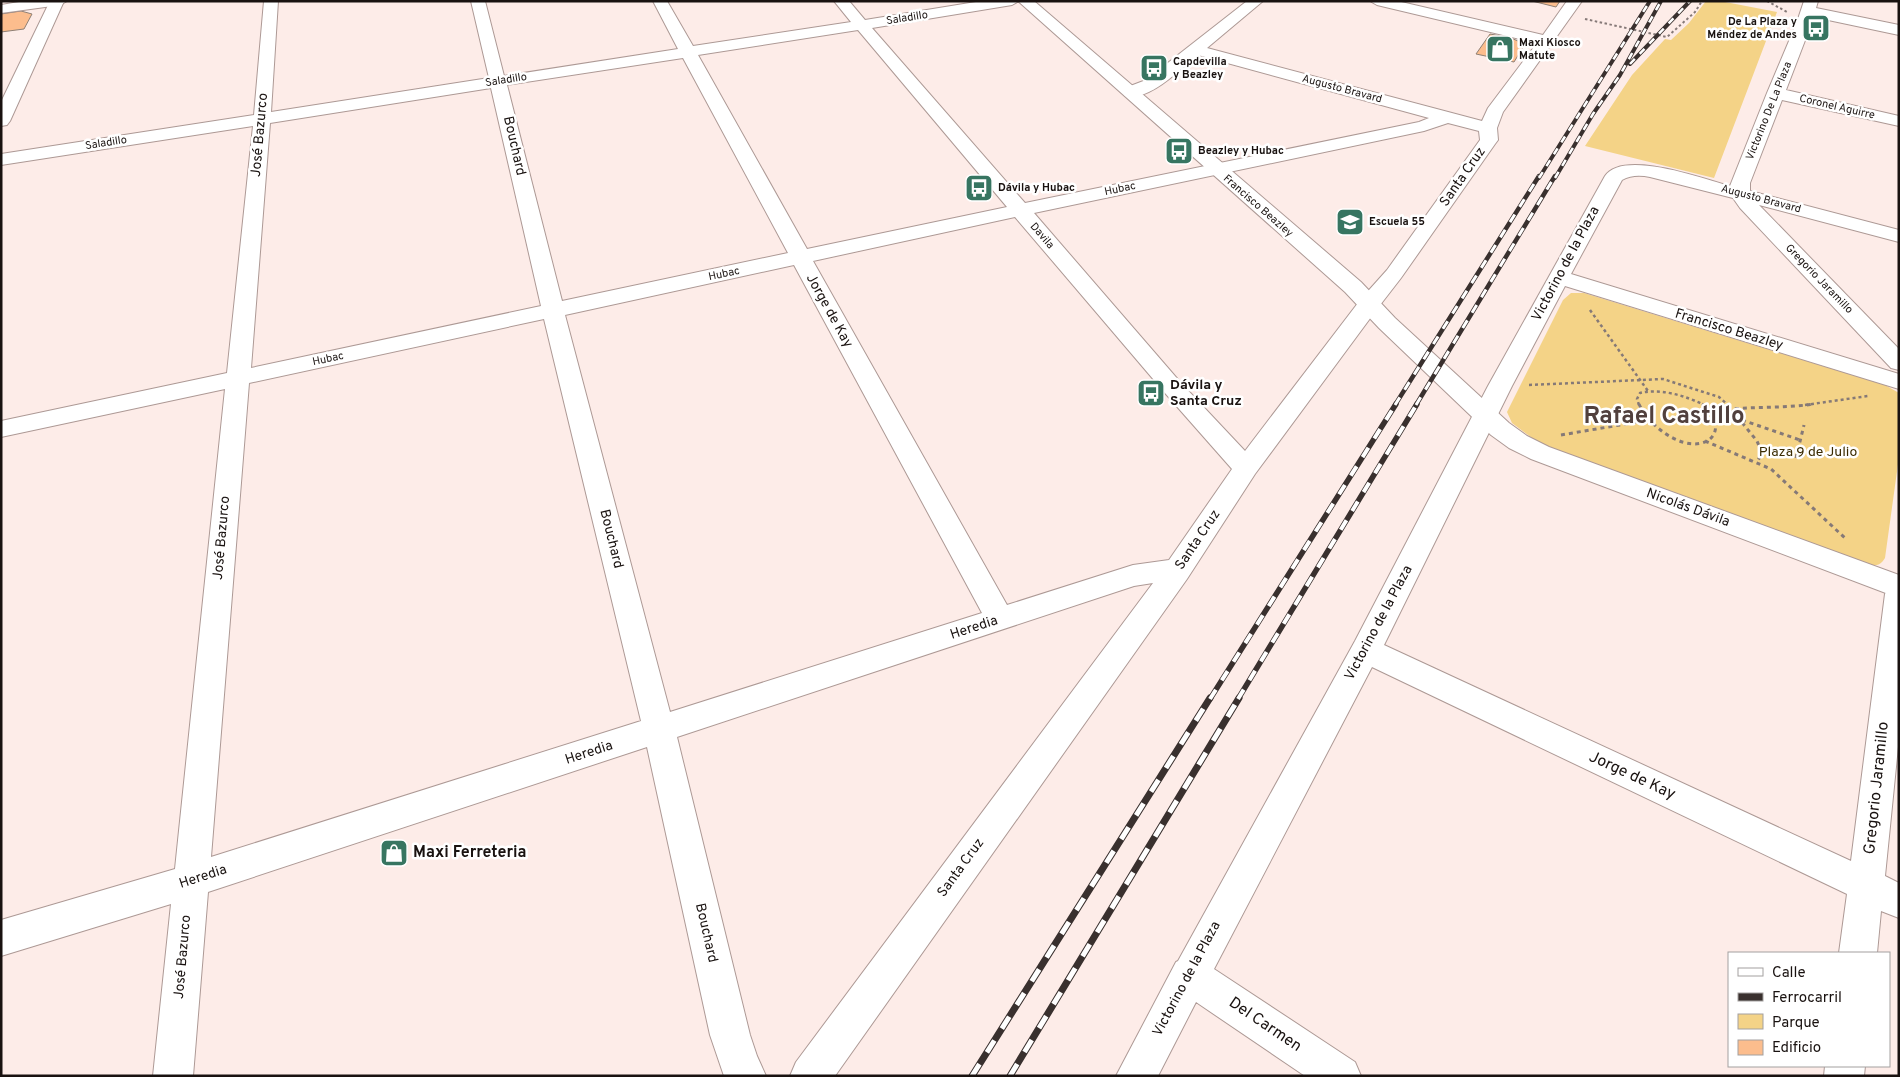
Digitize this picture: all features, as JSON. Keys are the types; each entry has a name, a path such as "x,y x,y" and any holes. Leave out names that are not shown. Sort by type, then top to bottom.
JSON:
{"street":[{"path":"1,2 9,1"},
{"path":"1,9 58,1"},
{"path":"1,121 58,1"},
{"name":"José Bazurco","path":"173,1076 262,119 271,1"},
{"name":"Bouchard","path":"478,1 499,81 553,310 659,730 730,1035 740,1067 746,1076"},
{"name":"Jorge de Kay","path":"660,1 1000,620"},
{"name":"Davila","path":"841,1 1173,388 1246,468"},
{"name":"Saladillo","path":"1,160 1012,1"},
{"name":"Francisco Beazley","path":"1025,1 1353,288 1486,415"},
{"path":"1131,92 1152,84 1256,1"},
{"path":"1377,1 1546,40"},
{"name":"Santa Cruz","path":"810,1076 1177,571 1246,468 1369,304 1394,274 1489,140 1488,128 1494,112 1575,1"},
{"path":"1809,6 1899,30"},
{"name":"Victorino De La Plaza","path":"1740,194 1740,183 1809,6"},
{"name":"Augusto Bravard","path":"1196,50 1488,128"},
{"name":"Coronel Aguirre","path":"1775,93 1899,121"},
{"name":"Hubac","path":"1,429 1019,210 1424,126 1446,117"},
{"name":"Augusto Bravard","path":"1622,171 1639,169 1651,171 1899,236"},
{"name":"Victorino de la Plaza","path":"1136,1076 1366,650 1500,386 1564,279 1614,176 1622,171"},
{"name":"Gregorio Jaramillo","path":"1740,194 1747,204 1899,363"},
{"name":"Francisco Beazley","path":"1564,279 1899,382"},
{"name":"Nicolás Dávila","path":"1486,415 1518,442 1540,453 1899,587"},
{"name":"Heredia","path":"1,938 190,881 1133,576 1158,571 1177,571"},
{"name":"Gregorio Jaramillo","path":"1858,952 1899,594"},
{"name":"Jorge de Kay","path":"1366,650 1899,901"},
{"name":"Del Carmen","path":"1189,975 1341,1076"}],"path":[{"path":"1565,15 1667,37 1695,12 1702,1"},
{"path":"1564,279 1648,391"},
{"path":"1500,386 1664,379 1719,397 1731,408 1758,441 1762,453 1757,462"},
{"path":"1705,442 1711,438 1716,430 1716,418 1711,411 1691,399 1676,394 1648,391 1640,393 1637,399 1638,406 1650,420 1671,436 1683,441 1705,442 1757,462 1780,475 1850,544"},
{"path":"1711,411 1731,408 1795,407 1870,396"},
{"path":"1518,442 1650,420"},
{"path":"1740,420 1800,440"},
{"path":"1796,458 1804,425"}],"green space":[{"path":"1706,1 1720,1 1777,12 1714,178 1585,146 1632,75 1665,39 1671,40 1689,23"},
{"name":"Plaza 9 de Julio","path":"1571,293 1584,293 1885,385 1899,393 1899,457 1885,558 1883,561 1877,565 1866,565 1540,444 1512,423 1507,412 1563,300"}],"building":[{"path":"1532,1 1560,1 1556,7"},
{"path":"21,11 32,14 24,29 1,32 1,14"},
{"name":"Maxi Kiosco Matute","path":"1490,34 1511,38 1525,44 1514,62 1476,54"}],"railway":[{"path":"1539,178 1650,1"},
{"path":"1555,178 1593,114 1620,75 1661,1"},
{"path":"1630,64 1690,1"},
{"path":"1395,405 1539,176"},
{"path":"1416,405 1555,176"},
{"path":"1210,699 1396,404"},
{"path":"1238,699 1417,404"},
{"path":"972,1076 1210,698"},
{"path":"1010,1076 1239,698"}],"place":[{"name":"De La Plaza y Méndez de Andes","path":"1816,28"},
{"name":"Maxi Kiosco Matute","path":"1500,49"},
{"name":"Capdevilla y Beazley","path":"1154,68"},
{"name":"Beazley y Hubac","path":"1179,151"},
{"name":"Dávila y Hubac","path":"979,188"},
{"name":"Escuela 55","path":"1350,222"},
{"name":"Dávila y Santa Cruz","path":"1151,393"},
{"name":"Maxi Ferreteria","path":"394,853"}],"district":[{"name":"Rafael Castillo","path":"1664,417"}]}
